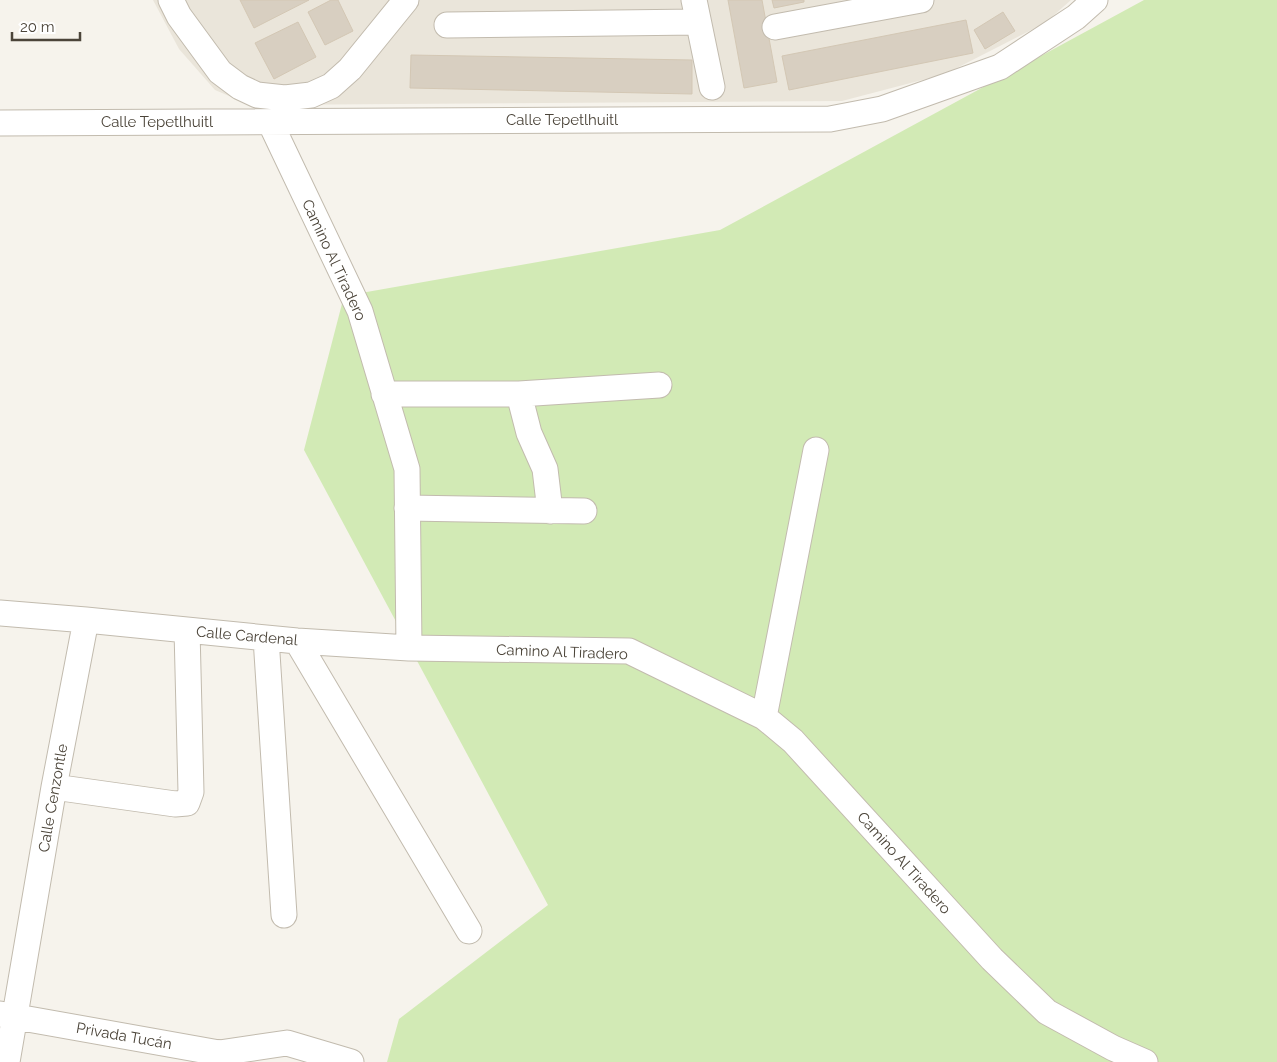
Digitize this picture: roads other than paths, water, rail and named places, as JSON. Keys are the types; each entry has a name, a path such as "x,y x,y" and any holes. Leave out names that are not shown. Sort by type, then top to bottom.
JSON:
{"street":[{"path":"172,0 179,16 220,72 240,87 257,95 285,98 311,95 331,86 350,69 406,0"},
{"path":"775,28 848,6 921,0"},
{"name":"Calle Tepetlhuitl","path":"0,123 830,119 882,109 1000,67 1076,17 1094,0"},
{"path":"448,25 696,11 712,88"},
{"name":"Camino Al Tiradero","path":"270,122 360,311 406,469 408,648 629,651 764,717 793,741 992,959 1047,1012 1113,1048 1145,1062"},
{"path":"384,394 519,394 659,385"},
{"path":"519,394 529,433 545,469 550,511"},
{"path":"764,717 816,450"},
{"path":"407,508 584,511"},
{"path":"0,613 86,620"},
{"name":"Calle Cardenal","path":"86,620 297,641 408,648"},
{"name":"Calle Cenzontle","path":"7,1062 7,1016 86,620"},
{"path":"54,787 175,804 187,803 191,792 187,630"},
{"path":"266,638 284,915"},
{"path":"297,641 469,931"},
{"name":"Privada Tucán","path":"7,1016 225,1057 287,1043 350,1062"}]}
